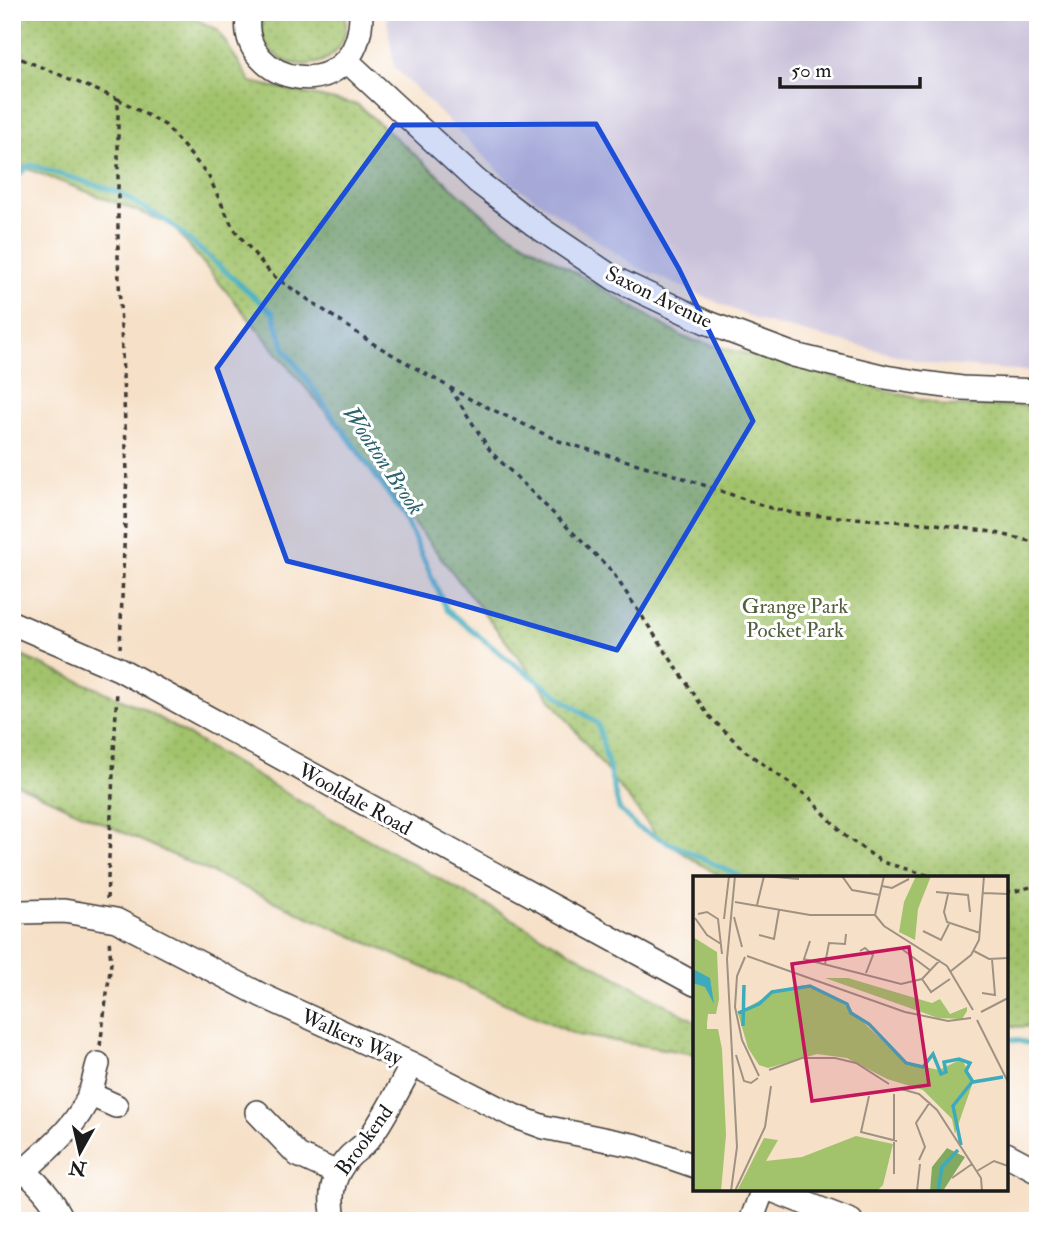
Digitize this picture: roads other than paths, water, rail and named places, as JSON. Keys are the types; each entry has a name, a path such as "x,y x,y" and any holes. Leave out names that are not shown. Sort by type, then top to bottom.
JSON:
{"street":[{"path":"249,12 250,38 259,56 282,74 301,79 324,76 347,61 361,32 361,12"},
{"name":"Saxon Avenue","path":"347,61 478,182 615,279 706,322 794,355 910,381 962,388 1038,391"},
{"name":"Wooldale Road","path":"12,623 119,669 693,983"},
{"name":"Walkers Way","path":"12,915 20,912 64,911 116,920 261,995 412,1064 514,1116 544,1128 637,1146 693,1165"},
{"path":"63,1221 57,1206 18,1167 64,1134 81,1112 98,1063"},
{"name":"Brookend","path":"335,1221 331,1194 337,1172 351,1155 369,1140 412,1064"},
{"path":"89,1094 116,1106"},
{"path":"257,1112 298,1154 337,1172"},
{"path":"1008,1155 1038,1171"},
{"path":"751,1221 762,1191"},
{"path":"774,1191 851,1221"}],"waterway":[{"name":"Wootton Brook","path":"12,181 30,165 118,192 171,224 273,313 285,349 404,516 447,610 506,658 598,724 619,809 638,828 740,876"},
{"name":"Wootton Brook","path":"1008,1038 1038,1043"},
{"path":"1032,1044 1038,1068"}],"park label":[{"name":"Grange Park Pocket Park","path":"795,618"}]}
